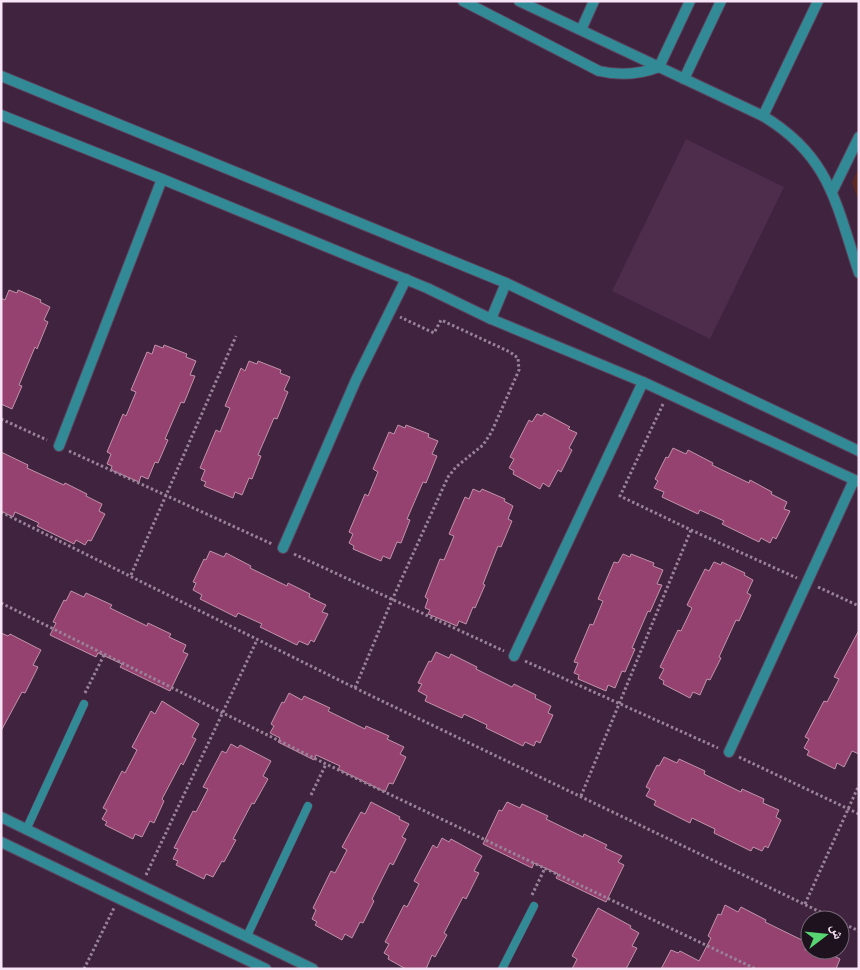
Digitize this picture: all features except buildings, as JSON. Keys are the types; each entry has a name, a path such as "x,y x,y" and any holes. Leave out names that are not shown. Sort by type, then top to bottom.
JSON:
{"street":[{"path":"463,1 599,71 611,74 648,72 659,67 690,1"},
{"path":"519,1 763,116 792,136 816,162 832,192 859,273"},
{"path":"581,30 594,1"},
{"path":"684,79 721,1"},
{"path":"763,116 818,1"},
{"path":"1,76 506,283 859,451"},
{"path":"1,116 162,179 406,279 491,319 668,393 856,481 729,752"},
{"path":"832,192 859,137"},
{"path":"59,446 162,179"},
{"path":"283,548 356,380 406,279"},
{"path":"491,319 506,283"},
{"path":"514,656 643,382"},
{"path":"1,818 313,969"},
{"path":"1,842 266,969"}],"lane":[{"path":"26,830 83,706"},
{"path":"247,936 308,808"},
{"path":"502,969 532,908"}],"path":[{"path":"355,688 392,600 448,477 456,467 483,445 520,370 518,358 510,352 441,320 434,333 390,312"},
{"path":"131,575 236,336"},
{"path":"668,393 620,496 859,606"},
{"path":"1,419 514,656 729,752 859,814"},
{"path":"1,512 355,688 817,910"},
{"path":"581,796 691,530"},
{"path":"1,603 326,764 756,969"},
{"path":"142,885 257,640"},
{"path":"83,706 81,701 105,653"},
{"path":"308,808 307,803 326,764"},
{"path":"805,904 859,785"},
{"path":"532,908 531,898 545,868"},
{"path":"84,969 119,898"}],"shaded area":[{"path":"686,139 784,187 710,339 612,291"},
{"path":"859,166 859,202 852,183"}]}
